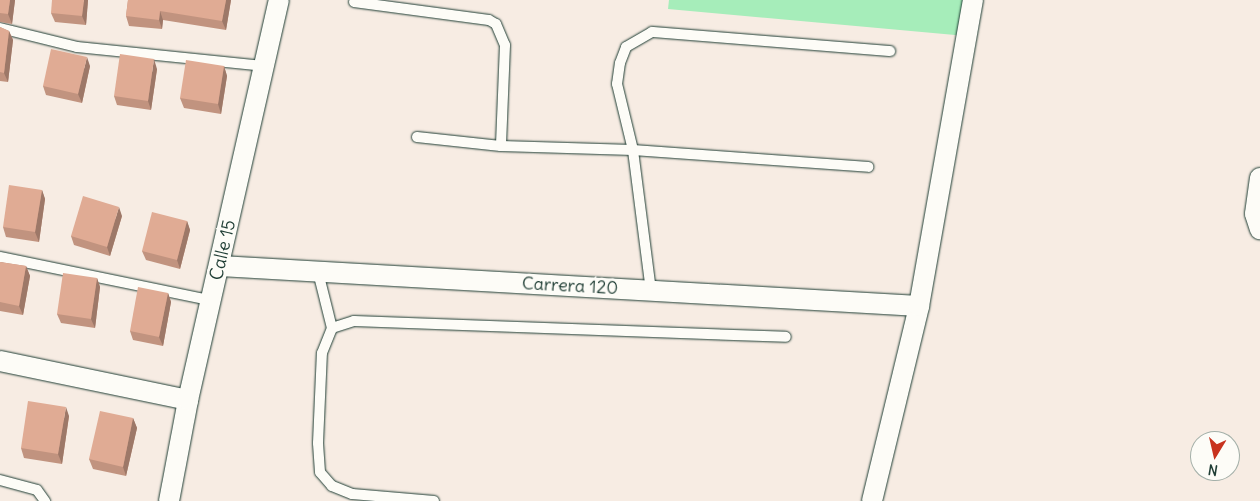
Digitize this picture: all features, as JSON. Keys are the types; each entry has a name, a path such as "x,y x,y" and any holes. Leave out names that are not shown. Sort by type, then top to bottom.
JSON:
{"street":[{"name":"Calle 15","path":"169,501 188,400 279,0"},
{"path":"872,501 919,306 973,0"},
{"path":"1260,178 1255,214 1260,229"},
{"name":"Carrera 120","path":"220,266 919,306"},
{"path":"0,360 188,400"}],"lane":[{"path":"354,2 489,20 496,24 504,45 500,146"},
{"path":"0,28 77,47 263,66"},
{"path":"651,291 633,150 617,84 620,63 626,47 652,32 890,51"},
{"path":"417,137 500,146 633,150 868,167"},
{"path":"0,257 210,300"},
{"path":"318,272 332,328 322,353 318,443 320,472 332,486 352,494 434,501"},
{"path":"332,328 354,321 786,337"},
{"path":"0,480 38,490 45,501"}],"green space":[{"path":"669,0 973,0 966,36 668,9"}],"building":[{"path":"0,0 10,0 8,14 0,13"},
{"path":"52,0 84,0 82,16 51,13"},
{"path":"128,0 226,0 222,21 160,11 159,20 126,16"},
{"path":"0,27 9,31 4,73 0,72"},
{"path":"51,49 87,57 78,94 43,86"},
{"path":"120,54 154,59 148,101 114,96"},
{"path":"186,60 224,66 218,104 180,98"},
{"path":"9,185 42,190 35,232 3,227"},
{"path":"83,196 119,207 107,247 71,236"},
{"path":"152,212 187,221 177,260 142,251"},
{"path":"0,262 26,266 19,306 0,302"},
{"path":"63,273 97,278 91,319 57,314"},
{"path":"138,287 168,293 159,337 130,331"},
{"path":"28,401 66,407 58,454 21,448"},
{"path":"100,411 133,418 123,467 89,459"}]}
